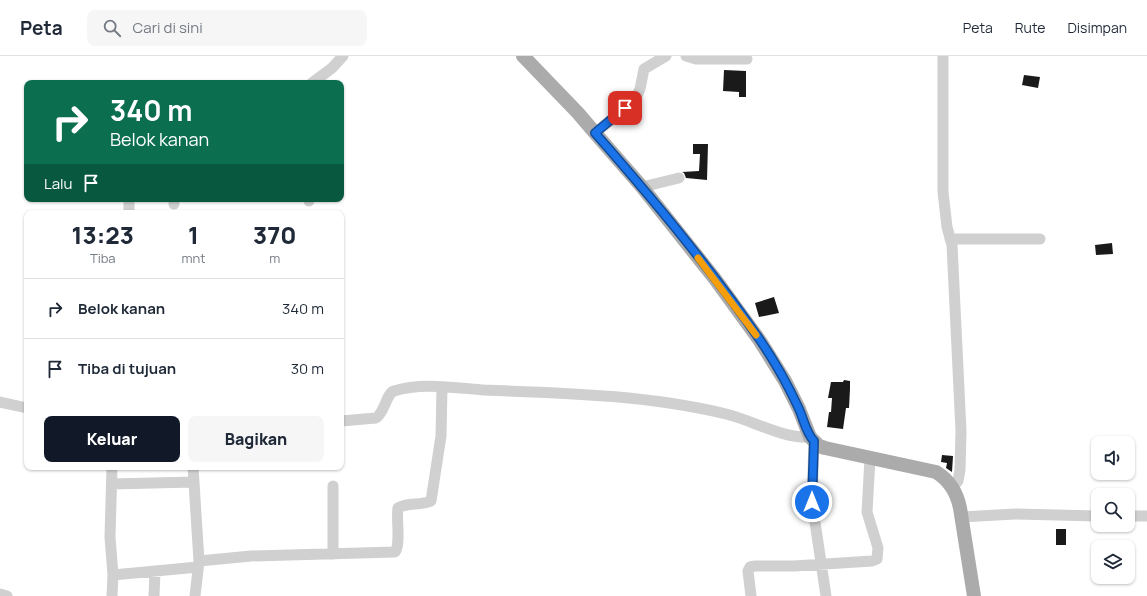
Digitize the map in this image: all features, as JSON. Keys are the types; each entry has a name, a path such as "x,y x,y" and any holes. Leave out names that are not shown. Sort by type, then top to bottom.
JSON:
{"main road":[{"path":"523,56 578,113 642,187 715,279 760,340 785,381 812,439 825,448 936,472 942,476 952,488 958,500 974,596"}],"street":[{"path":"316,80 332,68 343,56"},
{"path":"595,133 635,100 640,89 644,69 666,56"},
{"path":"686,56 696,59 747,60"},
{"path":"943,56 943,192 950,239 961,431 960,470 958,481 952,488"},
{"path":"642,187 678,178"},
{"path":"950,239 1040,239"},
{"path":"344,421 376,418 384,409 390,393 392,392 407,388 442,388 598,395 672,403 727,414 795,436 812,439 812,502 826,596"},
{"path":"113,575 156,572 251,556 395,552 398,546 398,508 403,505 425,504 431,502 441,436 442,388"},
{"path":"0,402 24,407"},
{"path":"751,596 748,571 750,567 794,566 872,561 877,559 878,548 867,512 870,458"},
{"path":"112,470 110,537 113,575 112,596"},
{"path":"193,470 198,564 195,596"},
{"path":"112,484 194,482"},
{"path":"333,486 333,554"},
{"path":"961,517 1015,514 1091,516"},
{"path":"1135,516 1147,516"},
{"path":"154,596 156,572"},
{"path":"0,594 7,596"}],"building":[{"path":"724,70 746,71 746,97 739,97 739,92 723,91"},
{"path":"1024,75 1040,77 1038,88 1022,85"},
{"path":"693,144 708,144 707,180 686,178 682,172 699,171 700,154 693,154"},
{"path":"1112,243 1113,254 1096,255 1095,245"},
{"path":"774,297 779,313 759,317 755,303"},
{"path":"844,380 850,381 850,389 849,408 846,408 843,429 827,427 829,412 831,412 832,398 828,398 831,382 843,382"},
{"path":"942,455 953,456 952,472 946,468 947,463 941,462"},
{"path":"1056,529 1066,529 1066,545 1056,545"}],"slow traffic":[{"path":"698,258 756,335"}],"route":[{"path":"625,108 595,133 642,187 715,279 760,340 785,381 799,409 810,437 814,441 812,502"}]}
